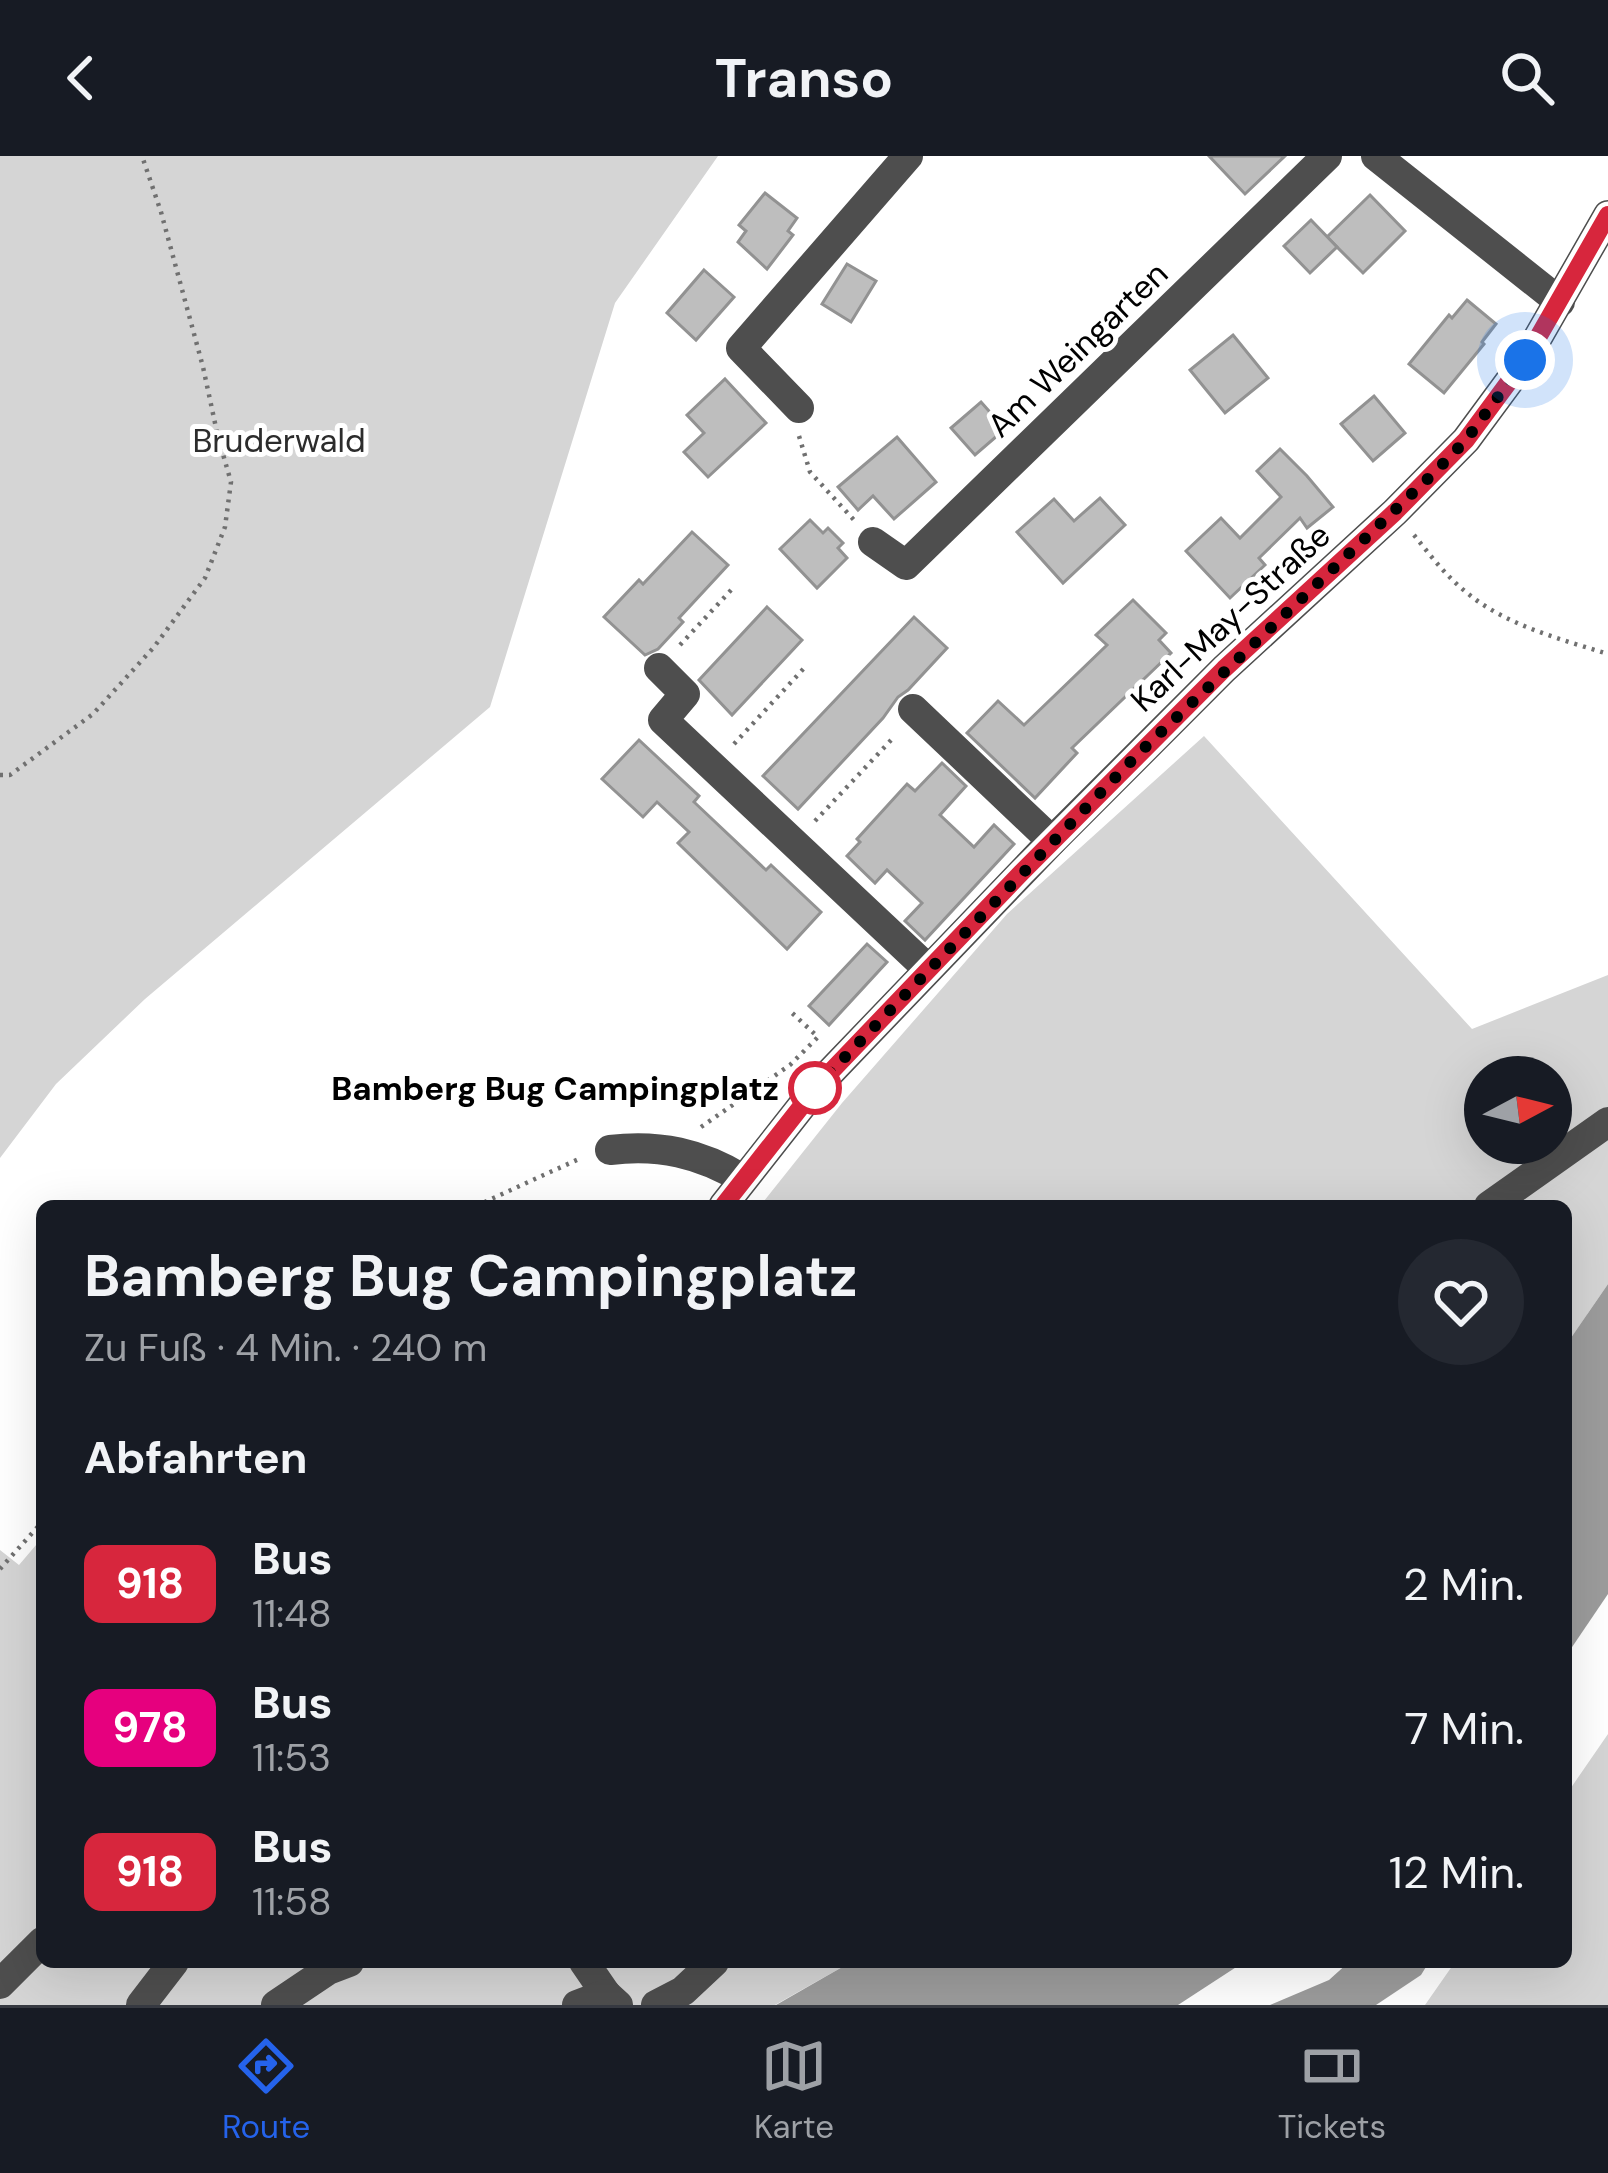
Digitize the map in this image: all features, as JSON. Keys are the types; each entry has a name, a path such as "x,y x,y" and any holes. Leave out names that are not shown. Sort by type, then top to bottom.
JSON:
{"street":[{"path":"799,408 741,348 908,156"},
{"name":"Am Weingarten","path":"874,542 906,565 1328,156"},
{"path":"1376,156 1560,302"},
{"name":"Karl-May-Straße","path":"728,1200 819,1084 1052,841 1224,669 1466,440 1525,360 1608,215"},
{"path":"659,668 685,694 663,719 928,969"},
{"path":"913,709 1052,841"},
{"path":"1498,1200 1608,1122"},
{"path":"610,1150 682,1151 715,1162 743,1179"},
{"path":"0,1984 36,1948"},
{"path":"141,2005 169,1968"},
{"path":"276,2005 333,1968"},
{"path":"587,1968 601,2001"},
{"path":"656,2005 683,1991 708,1968"}],"path":[{"path":"0,775 10,775 109,698 206,578 225,527 230,482 203,368 142,156"},
{"path":"799,408 800,437 810,472 874,542"},
{"path":"1395,512 1468,594 1507,618 1608,654"},
{"path":"659,668 733,588"},
{"path":"713,766 807,665"},
{"path":"794,843 894,737"},
{"path":"682,1151 694,1133 790,1065 818,1037 790,1011"},
{"path":"488,1200 569,1161 610,1150"},
{"path":"0,1569 36,1529"}],"green space":[{"name":"Bruderwald","path":"0,156 718,156 615,303 490,707 145,999 56,1084 0,1158"},
{"path":"1204,736 1472,1029 1608,975 1608,1284 1572,1336 1572,1200 765,1200 842,1103 1007,914"},
{"path":"36,1545 36,1968 840,1968 775,2005 0,2005 0,1550 19,1565"},
{"path":"1608,1734 1608,2005 1425,2005 1451,1968 1572,1968 1572,1786"}],"shaded area":[{"path":"1608,1284 1608,1594 1572,1647 1572,1336"},
{"path":"841,1968 1235,1968 1178,2005 776,2005"},
{"path":"1342,1968 1425,1968 1376,2005 1270,2005 1329,1980"}],"building":[{"path":"1209,156 1285,156 1245,194"},
{"path":"765,193 797,218 788,231 793,235 767,269 738,242 746,231 739,225"},
{"path":"1370,195 1405,231 1363,273 1327,237"},
{"path":"1311,220 1337,247 1310,273 1284,246"},
{"path":"847,264 876,281 851,322 822,304"},
{"path":"704,270 734,297 696,340 667,313"},
{"path":"1467,300 1496,324 1444,393 1409,364"},
{"path":"1233,335 1268,378 1225,413 1190,370"},
{"path":"725,379 766,423 708,477 684,452 704,433 687,415"},
{"path":"1374,396 1405,433 1373,461 1341,424"},
{"path":"981,402 1005,429 975,455 951,428"},
{"path":"897,437 936,482 894,519 873,496 858,510 838,487"},
{"path":"1280,449 1333,507 1307,528 1300,518 1259,558 1265,565 1230,598 1186,551 1221,518 1240,538 1281,497 1257,471"},
{"path":"1100,498 1125,525 1063,583 1017,532 1054,499 1074,521"},
{"path":"810,520 823,533 828,528 843,543 838,548 847,558 817,588 780,549"},
{"path":"692,532 728,565 679,618 683,622 658,649 645,655 604,617"},
{"path":"1133,600 1166,633 1159,640 1171,653 1072,748 1077,753 1035,798 967,733 998,701 1024,725 1107,645 1096,635"},
{"path":"767,607 802,640 732,715 699,680"},
{"path":"914,617 947,648 798,809 763,776"},
{"path":"639,740 699,796 694,802 766,870 771,865 821,912 787,949 678,843 689,832 657,802 643,817 602,779"},
{"path":"942,763 966,786 940,815 974,847 994,825 1014,844 925,940 905,921 922,903 887,870 875,883 847,856 907,784 915,791"},
{"path":"867,944 887,962 829,1025 809,1006"}],"bus line":[{"name":"918","path":"727,1200 819,1084 1021,873 1224,669 1466,440 1525,360 1608,215"}],"place":[{"name":"Bamberg Bug Campingplatz","path":"815,1088"}],"route":[{"path":"815,1088 1139,753 1436,471 1466,440 1525,360"}]}
